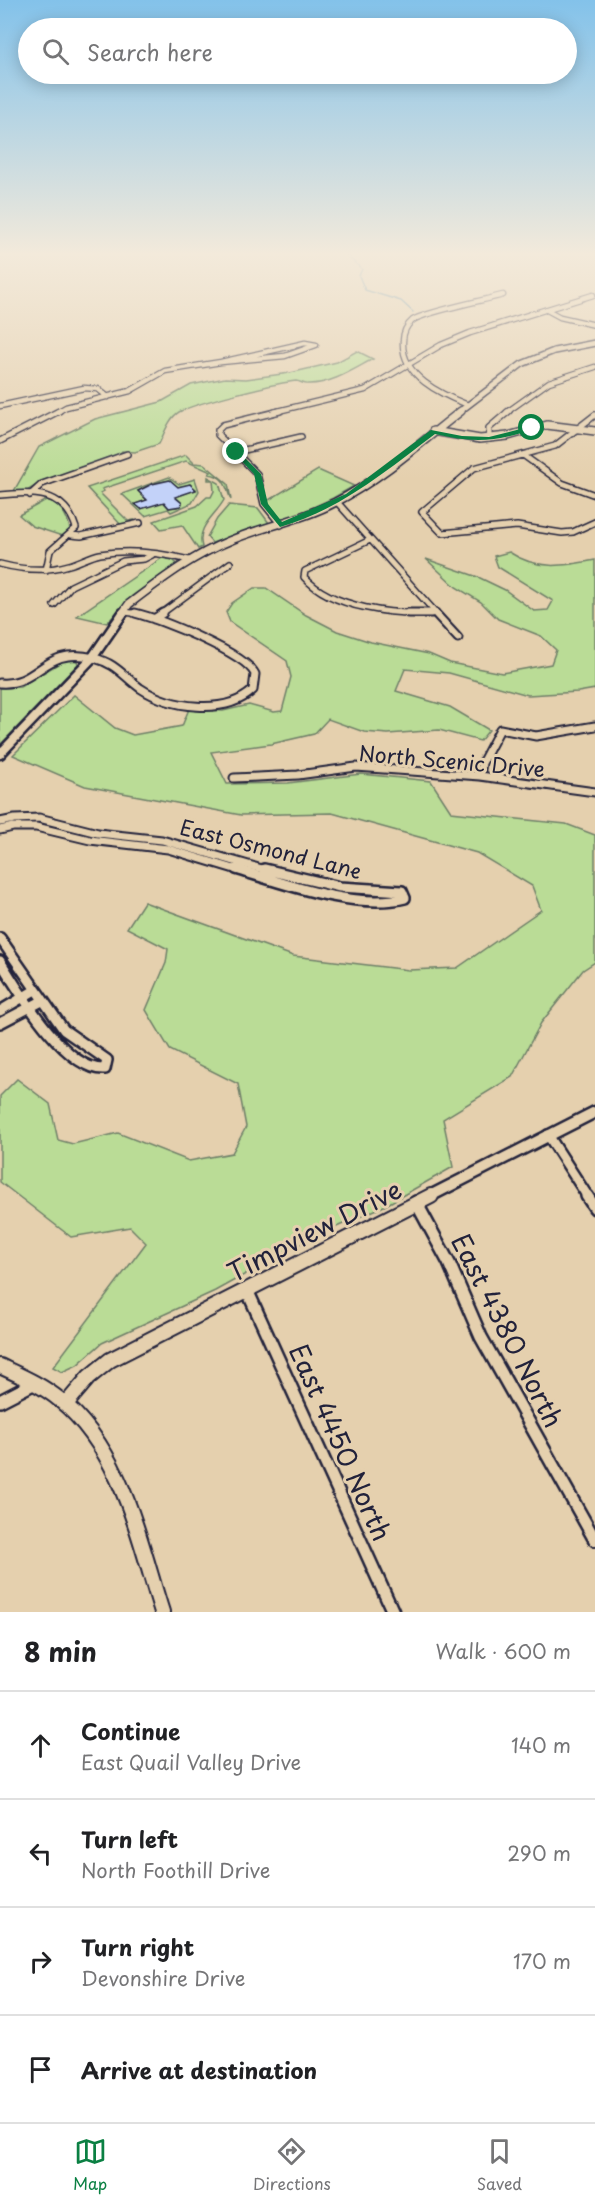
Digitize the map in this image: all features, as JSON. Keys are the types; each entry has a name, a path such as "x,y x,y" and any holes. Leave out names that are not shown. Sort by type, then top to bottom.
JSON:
{"street":[{"path":"408,328 402,342 409,364 415,373 434,388 468,405"},
{"path":"280,525 264,504 257,474 218,435 219,428 226,423 365,390 441,345 488,328"},
{"path":"0,441 66,407 135,389 165,371 221,362 305,343 316,345 285,356 221,362"},
{"path":"0,754 92,658 129,604 189,560 230,540 280,525 337,502 363,486 528,361 564,348 595,343"},
{"path":"489,439 489,428 531,391 548,381 595,367"},
{"path":"0,406 84,388 99,389 108,397"},
{"path":"595,415 555,447 474,468 424,508 423,513 442,532 517,526 562,533 573,532 595,522"},
{"path":"433,431 462,438 489,439 547,425 579,427 595,431"},
{"path":"236,452 301,437"},
{"path":"30,495 36,487 42,484 127,454"},
{"path":"523,455 562,483 595,495"},
{"path":"0,495 49,496 63,502 76,528 71,535 56,544 50,551 46,570"},
{"path":"337,502 458,638"},
{"path":"71,535 81,537 140,523"},
{"path":"370,540 304,571 304,577 326,595 345,601 412,614 436,612"},
{"path":"0,564 29,570 46,570 68,566 102,554 153,554 189,560"},
{"path":"54,605 71,586 117,563 144,560 153,554"},
{"path":"124,612 148,620 154,619 230,563"},
{"path":"0,683 8,685 16,682 65,655 72,654 92,658 121,671 134,684 151,693 204,705 231,704 252,691 256,680 249,665 154,619"},
{"path":"480,776 482,763 500,729 536,736 595,726"},
{"name":"North Scenic Drive","path":"234,778 298,775 356,767 480,776 595,792"},
{"name":"East Osmond Lane","path":"0,822 20,818 45,818 110,838 168,849 346,898 393,902 405,898 402,891 346,889 168,841 110,838 88,840 34,826 0,830"},
{"path":"0,938 64,1030 107,1060 105,1069 97,1070 65,1050 47,1033 0,961"},
{"path":"0,1011 35,990"},
{"path":"0,1023 42,1001"},
{"name":"Timpview Drive","path":"66,1404 89,1377 110,1360 595,1112"},
{"path":"548,1136 595,1208"},
{"name":"East 4380 North","path":"416,1202 449,1263 481,1337 595,1540"},
{"name":"East 4450 North","path":"247,1290 393,1612"},
{"path":"0,1366 35,1383 66,1404 90,1432 109,1461 162,1612"},
{"path":"0,1401 35,1383"}],"green space":[{"path":"357,351 373,359 326,382 307,384 296,381 236,394 188,408 172,418 159,444 135,452 122,451 116,457 40,483 27,491 14,491 39,447 95,419 161,402 191,385 225,378 246,379 290,373 337,362"},
{"path":"186,455 194,463 204,464 228,484 231,500 222,480 209,474 211,472 186,461 102,489 104,491 100,493 128,521 134,520 133,522 121,525 87,488"},
{"path":"318,470 354,486 289,518 281,518 275,514 267,501"},
{"path":"169,477 179,484 195,479 199,491 192,503 171,512 168,509 145,516 122,494","holes":["169,480 178,487 190,484 196,489 176,497 182,503 177,507 169,508 163,502 136,504 147,500 138,491 152,484"]},
{"path":"208,477 219,483 224,500 207,522 202,533 202,547 198,549 182,525 161,529 154,521 197,506 207,497 211,497 214,491 213,480 208,480"},
{"path":"46,500 59,507 67,520 70,530 62,536 32,526 19,515"},
{"path":"229,505 258,508 269,523 212,543 207,537 217,519"},
{"path":"509,552 530,562 551,565 595,560 595,689 528,695 449,673 405,669 396,691 450,707 489,730 480,741 439,730 388,734 364,732 328,719 314,734 271,744 211,752 227,784 288,783 361,774 431,781 451,812 566,824 595,835 595,962 583,970 541,1023 512,1077 443,1119 453,1167 384,1206 307,1240 215,1291 102,1343 77,1365 62,1372 53,1367 146,1243 130,1227 71,1237 0,1182 0,1096 17,1079 50,1104 58,1140 73,1144 118,1133 189,1161 232,1153 246,1127 238,1084 170,1050 146,1010 166,963 168,949 127,928 144,902 293,956 409,970 457,968 541,910 532,886 477,853 332,813 241,815 85,786 13,755 74,695 115,728 133,735 182,726 189,709 223,711 249,705 274,712 282,711 291,677 287,661 230,622 226,612 232,603 254,588 266,588 306,615 337,631 371,642 429,654 450,663 502,673 551,664 556,650 541,636 498,619 481,602 456,587 426,559 478,577 505,590 534,611 548,610 553,601 498,567 494,556"},
{"path":"162,558 173,560 177,564 132,596 107,623 77,616"},
{"path":"66,659 77,661 78,664 0,745 0,688 20,687"}],"building":[{"path":"170,480 178,487 190,484 196,490 175,497 182,503 181,506 169,508 164,502 141,509 135,504 147,500 138,491 152,484"}],"route":[{"path":"236,452 257,474 264,504 280,525 337,502 363,486 433,431 462,438 489,439 508,436 532,428"}]}
